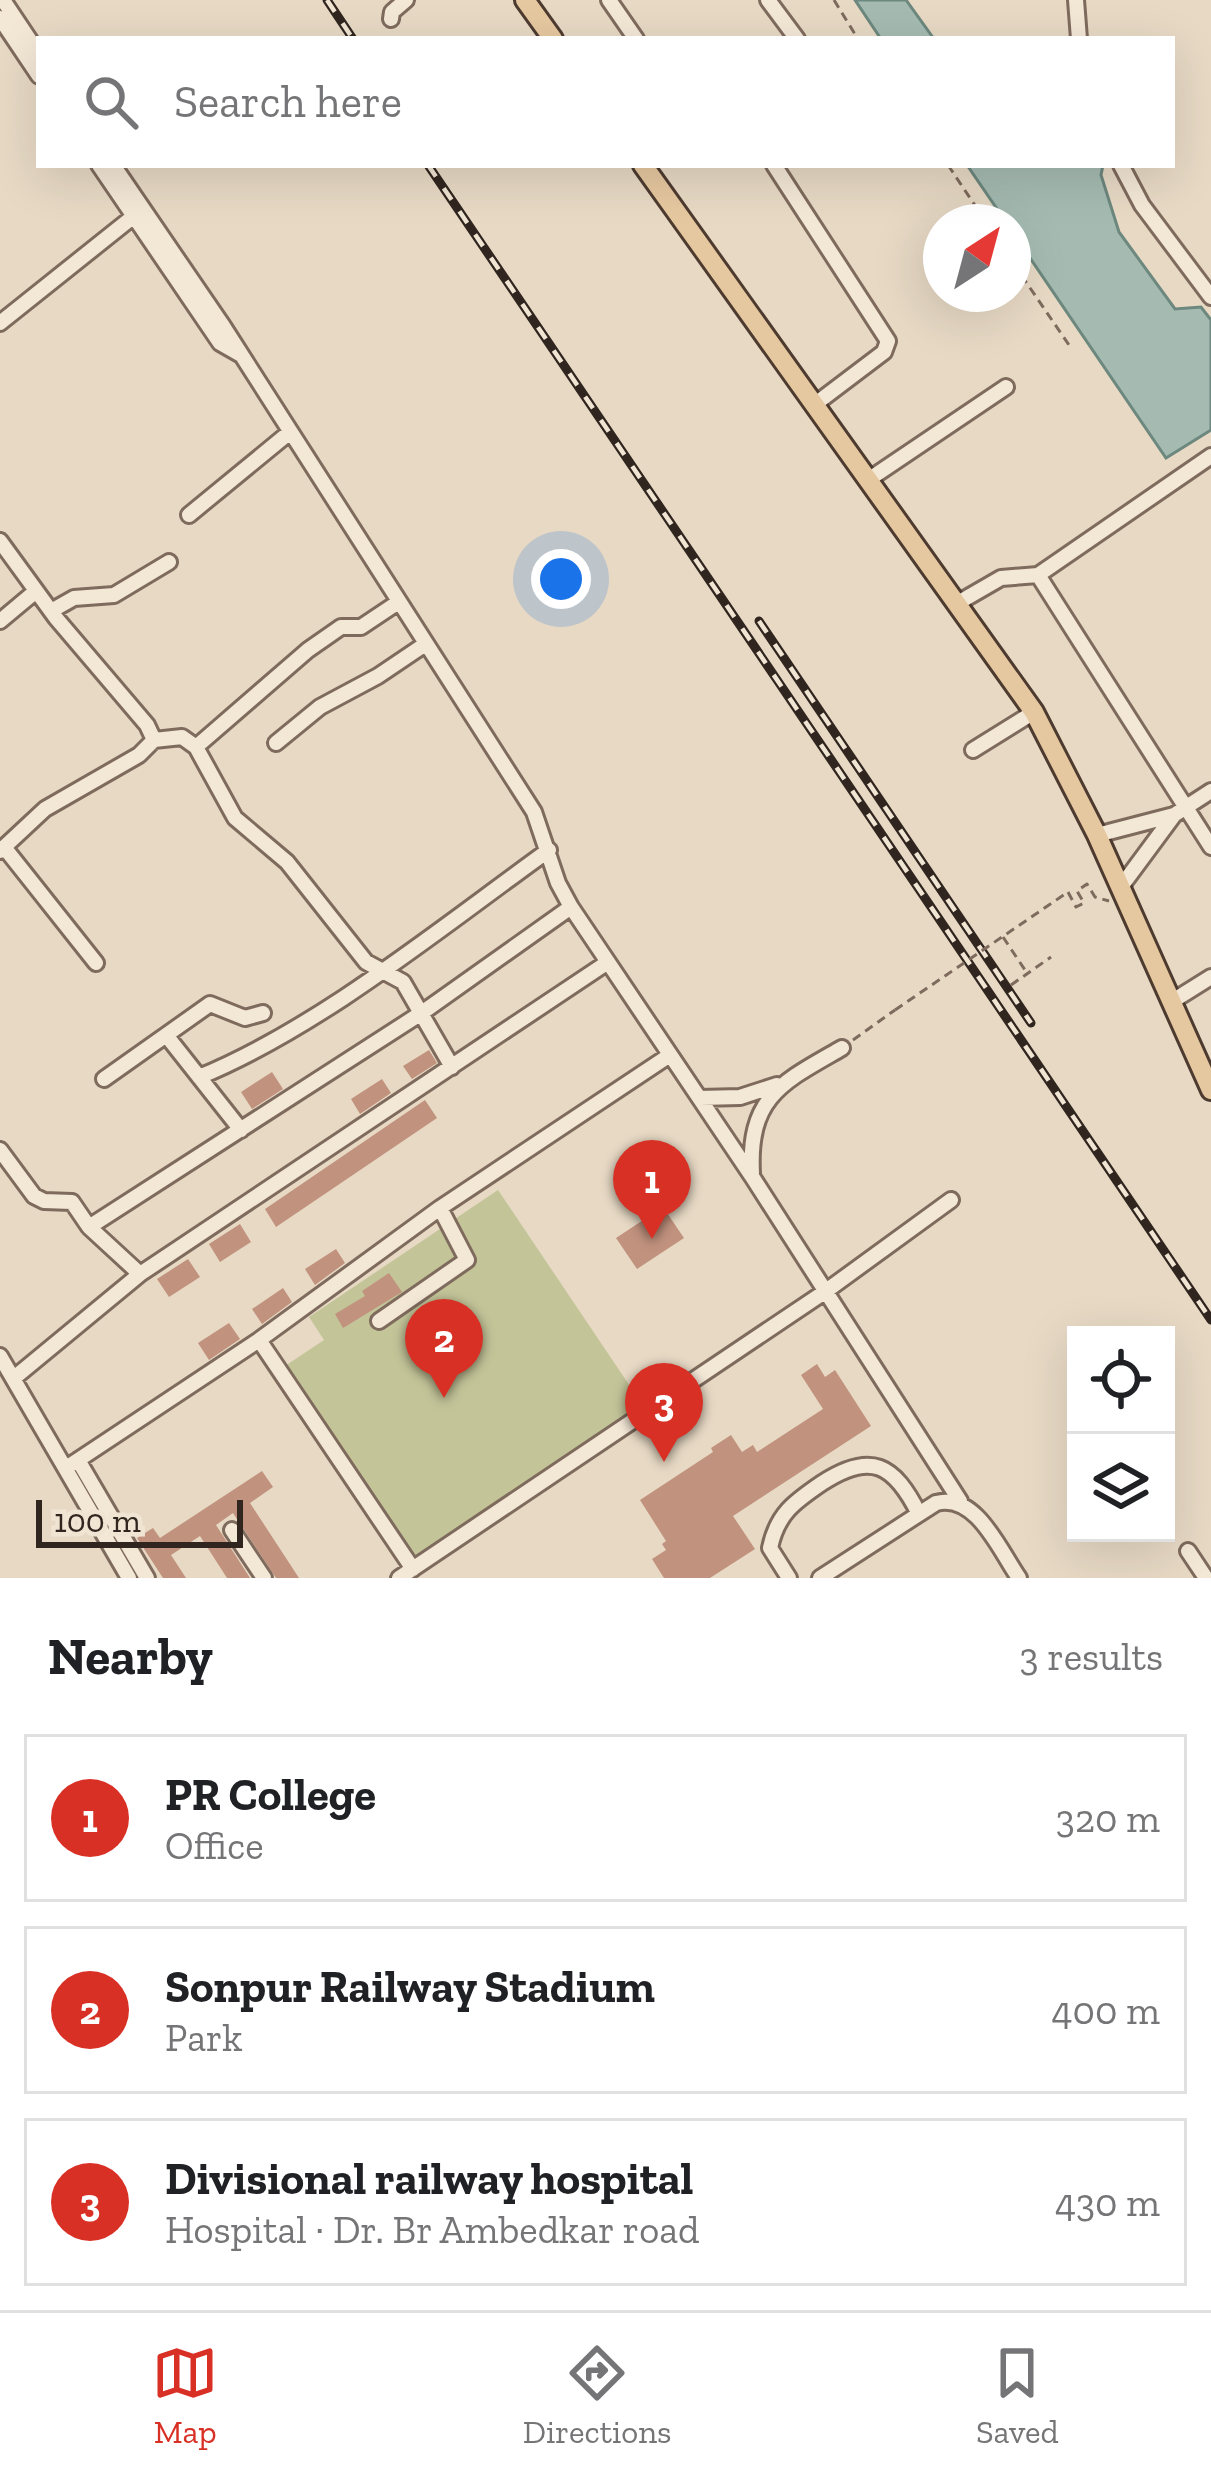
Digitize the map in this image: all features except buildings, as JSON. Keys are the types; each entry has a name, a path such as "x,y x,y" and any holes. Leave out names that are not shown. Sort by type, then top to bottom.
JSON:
{"main road":[{"path":"525,0 551,36"},
{"path":"645,168 1034,712 1097,835 1211,1090"}],"street":[{"path":"3,0 36,50"},
{"path":"392,19 392,12 406,0"},
{"path":"609,0 634,36"},
{"path":"768,0 794,36"},
{"path":"1076,0 1079,36"},
{"path":"0,18 36,72"},
{"path":"101,168 220,343 241,355"},
{"path":"115,168 241,355 534,812 558,883 572,907 960,1501 974,1513 1019,1578"},
{"path":"776,168 888,341 884,352 814,405"},
{"path":"1123,168 1142,205 1211,297"},
{"path":"0,323 134,216"},
{"path":"868,480 1006,387"},
{"path":"189,515 290,432"},
{"path":"956,604 1006,576 1038,575 1211,456"},
{"path":"0,541 51,611 147,724 154,740"},
{"path":"51,611 74,598 114,595 169,562"},
{"path":"1038,575 1180,811 1211,847"},
{"path":"0,621 36,591"},
{"path":"196,747 308,650 341,627 361,627 397,603"},
{"path":"276,743 320,706 424,645"},
{"path":"973,750 1034,712"},
{"path":"96,963 2,849 45,809 140,755 154,740 182,736 196,747 235,818 287,862 358,953 403,982 452,1067"},
{"path":"1097,835 1180,811 1211,790"},
{"path":"1120,889 1180,811"},
{"path":"199,1077 281,1034 382,971 548,850"},
{"path":"89,1227 422,1012 572,907"},
{"path":"14,1378 140,1274 608,962"},
{"path":"1171,1002 1211,977"},
{"path":"104,1079 210,1004 245,1018 263,1012"},
{"path":"166,1035 241,1130"},
{"path":"700,1098 740,1097 777,1085 842,1048"},
{"path":"72,1464 670,1054"},
{"path":"753,1178 754,1127 777,1085"},
{"path":"0,1150 34,1196 72,1202 89,1227 140,1274"},
{"path":"259,1340 406,1574 826,1292 952,1200"},
{"path":"379,1321 467,1260 440,1208"},
{"path":"0,1356 147,1578"},
{"path":"789,1578 770,1548 775,1524 788,1506 847,1467 868,1462 890,1473 906,1489 919,1514"},
{"path":"72,1464 129,1578"},
{"path":"820,1578 936,1503 960,1501"},
{"path":"232,1530 264,1578"},
{"path":"1188,1551 1206,1578"}],"path":[{"path":"834,0 856,36"},
{"path":"949,168 974,204"},
{"path":"1031,290 1069,346"},
{"path":"842,1048 1068,892 1076,908 1084,903 1077,891 1087,884 1095,897"},
{"path":"1003,937 1027,973"},
{"path":"1011,985 1052,957"}],"green space":[{"path":"498,1190 644,1407 415,1560 285,1366 324,1340 309,1317"}],"shaded area":[{"path":"855,0 906,0 932,36 879,36"},
{"path":"969,168 1102,168 1119,232 1175,309 1201,307 1211,320 1211,430 1166,458 1031,259 1031,204 994,204"}],"railway":[{"path":"327,0 351,36"},
{"path":"430,168 1211,1320"},
{"path":"759,621 1031,1023"}],"place":[{"name":"PR College","path":"652,1239"},
{"name":"Sonpur Railway Stadium","path":"444,1398"},
{"name":"Divisional railway hospital","path":"664,1462"}]}
